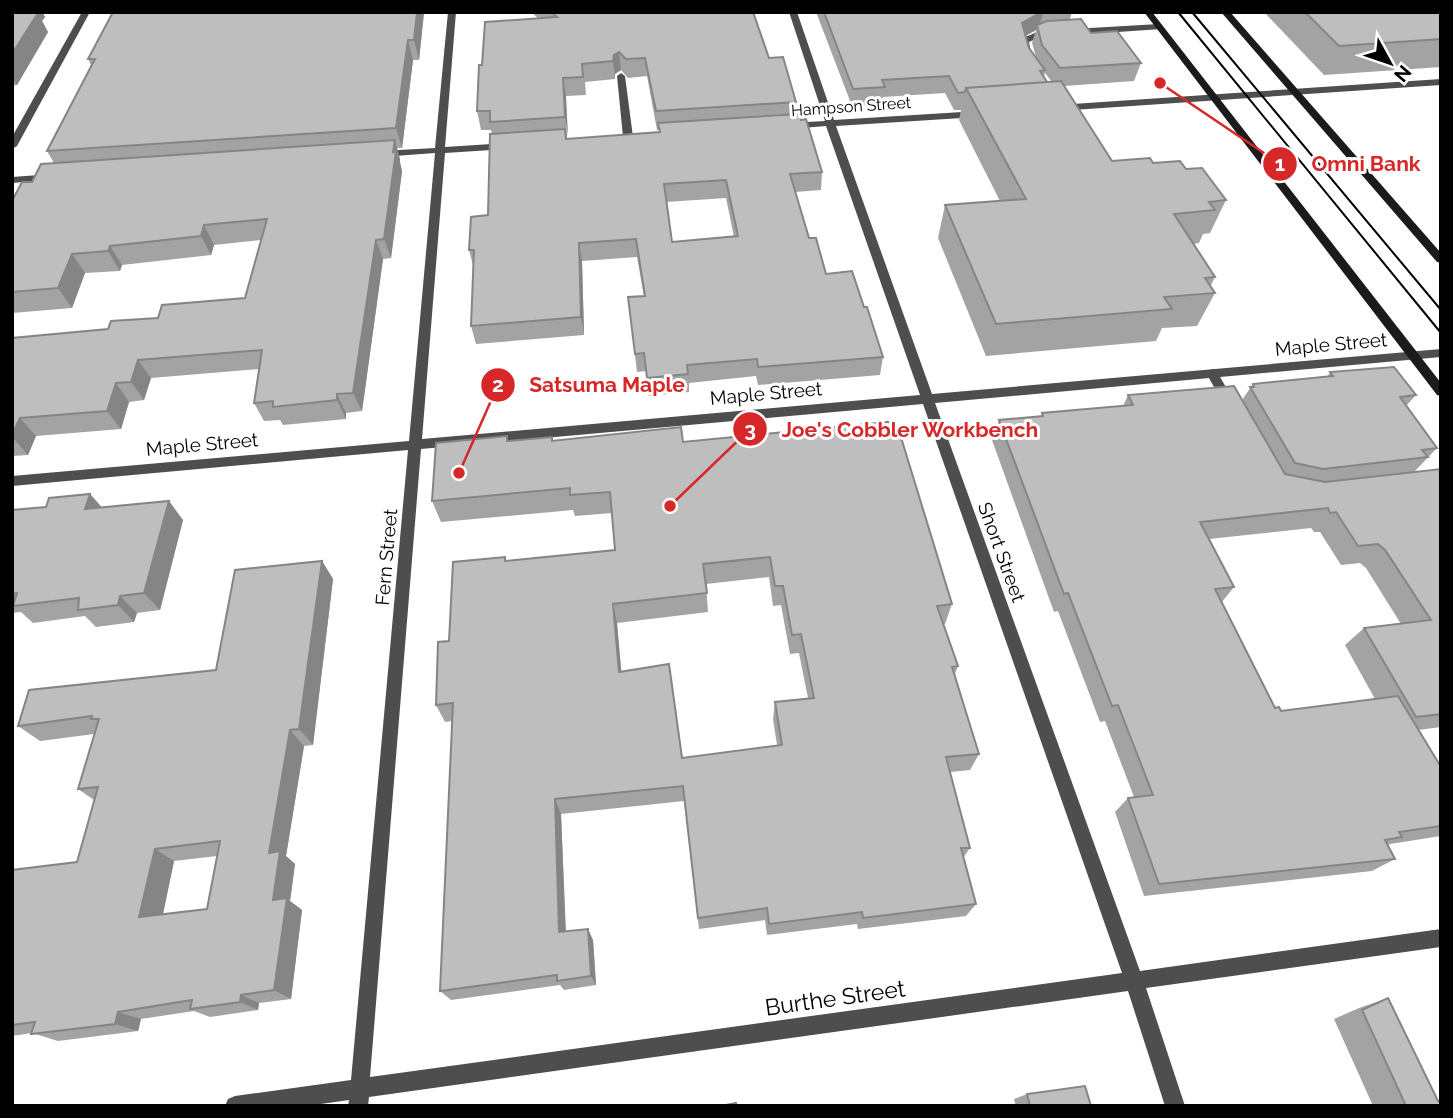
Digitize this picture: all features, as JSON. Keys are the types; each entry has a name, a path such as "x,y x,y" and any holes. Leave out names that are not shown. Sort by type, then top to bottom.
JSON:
{"main road":[{"path":"1147,12 1441,392"},
{"path":"1226,12 1441,260"}],"street":[{"path":"12,146 86,12"},
{"name":"Fern Street","path":"358,1097 452,12"},
{"name":"Short Street","path":"793,12 830,124 1134,981 1175,1106"},
{"path":"1031,64 1024,41 1040,34 1159,27"},
{"path":"621,76 628,138"},
{"path":"1050,109 1441,82"},
{"path":"1055,97 1063,108"},
{"name":"Hampson Street","path":"776,127 995,113"},
{"path":"615,138 642,136"},
{"path":"371,155 521,145"},
{"path":"12,180 68,176"},
{"name":"Maple Street","path":"12,481 1441,353"},
{"path":"1212,373 1238,419"},
{"name":"Burthe Street","path":"235,1106 358,1097 1441,938"}],"building":[{"path":"12,12 38,13 12,54"},
{"path":"113,12 417,12 414,40 408,40 396,128 47,151 95,59 88,59"},
{"path":"551,12 753,12 769,58 783,57 796,102 656,111 645,58 626,59 619,52 614,55 613,61 582,64 583,77 563,78 565,117 490,122 490,111 477,111 479,65 482,65 485,22 557,17"},
{"path":"824,12 1042,12 1022,23 1029,48 1045,70 1040,71 1047,82 966,88 965,92 958,93 949,76 882,80 885,87 853,89"},
{"path":"1305,12 1441,12 1441,39 1339,46"},
{"path":"1081,19 1091,33 1117,31 1141,63 1060,68 1042,45 1037,25 1047,21"},
{"path":"1061,81 1112,161 1150,158 1153,163 1180,161 1186,169 1202,168 1226,200 1209,202 1215,210 1174,214 1215,277 1205,278 1215,293 1164,297 1172,309 996,324 945,205 1026,199 966,88"},
{"path":"799,114 801,120 806,119 822,172 790,174 809,238 816,238 826,274 852,271 883,357 758,367 757,359 687,365 688,374 647,378 644,353 635,354 628,297 645,296 636,239 579,243 581,317 471,326 474,250 469,250 471,217 488,215 490,134 565,129 566,139 660,132 658,123","holes":["726,180 738,236 672,242 664,184"]},
{"path":"395,140 393,152 396,151 384,239 376,240 353,393 337,394 337,400 273,407 273,401 254,403 262,350 138,360 131,382 116,383 107,411 20,418 12,435 12,338 108,329 111,321 158,318 162,305 245,298 267,219 204,225 201,236 110,246 108,251 72,254 58,288 12,292 12,201 22,182 32,182 41,164"},
{"path":"1394,367 1416,395 1400,397 1437,448 1422,450 1428,457 1323,469 1295,463 1250,387 1254,387 1253,384 1333,376 1330,372"},
{"path":"1234,386 1285,474 1325,482 1441,469 1441,714 1416,717 1364,628 1431,620 1385,550 1378,544 1358,546 1336,512 1330,513 1328,508 1200,522 1234,587 1215,589 1275,708 1279,707 1281,711 1398,696 1441,767 1441,826 1399,832 1402,837 1385,840 1395,859 1159,884 1128,798 1153,795 1118,705 1112,706 1068,593 1064,594 999,420 1043,416 1042,413 1133,405 1128,395"},
{"path":"896,421 952,604 937,606 958,666 952,667 979,754 946,757 970,848 961,848 976,904 863,918 862,912 769,924 767,908 698,918 683,786 555,799 559,932 588,929 591,976 557,981 557,975 440,991 453,703 436,705 438,642 449,641 453,562 505,557 505,561 615,550 610,492 570,495 570,488 432,501 436,443 507,436 507,441 552,437 552,441 681,427 683,442","holes":["770,557 775,586 783,586 792,635 801,634 814,698 775,702 782,745 682,758 669,664 619,672 613,604 707,593 703,564"]},
{"path":"90,494 85,509 169,501 144,593 120,596 118,605 78,610 79,598 13,606 17,593 12,594 12,510 46,507 49,498"},
{"path":"322,561 299,729 290,730 269,853 280,851 273,900 287,898 274,990 241,995 240,1002 190,1009 192,1000 118,1012 115,1024 31,1034 35,1022 12,1025 12,870 77,862 98,787 78,789 99,719 91,719 92,716 18,726 29,690 216,670 235,570","holes":["220,841 207,909 139,917 155,849"]},
{"path":"1388,998 1438,1101 1441,1101 1441,1106 1406,1106 1362,1010"},
{"path":"1085,1086 1091,1106 1030,1106 1027,1094"}],"tram line":[{"path":"1178,12 1441,333"},
{"path":"1192,12 1441,310"}],"place":[{"name":"Omni Bank","path":"1160,83"},
{"name":"Satsuma Maple","path":"459,473"},
{"name":"Joe's Cobbler Workbench","path":"670,506"}]}
